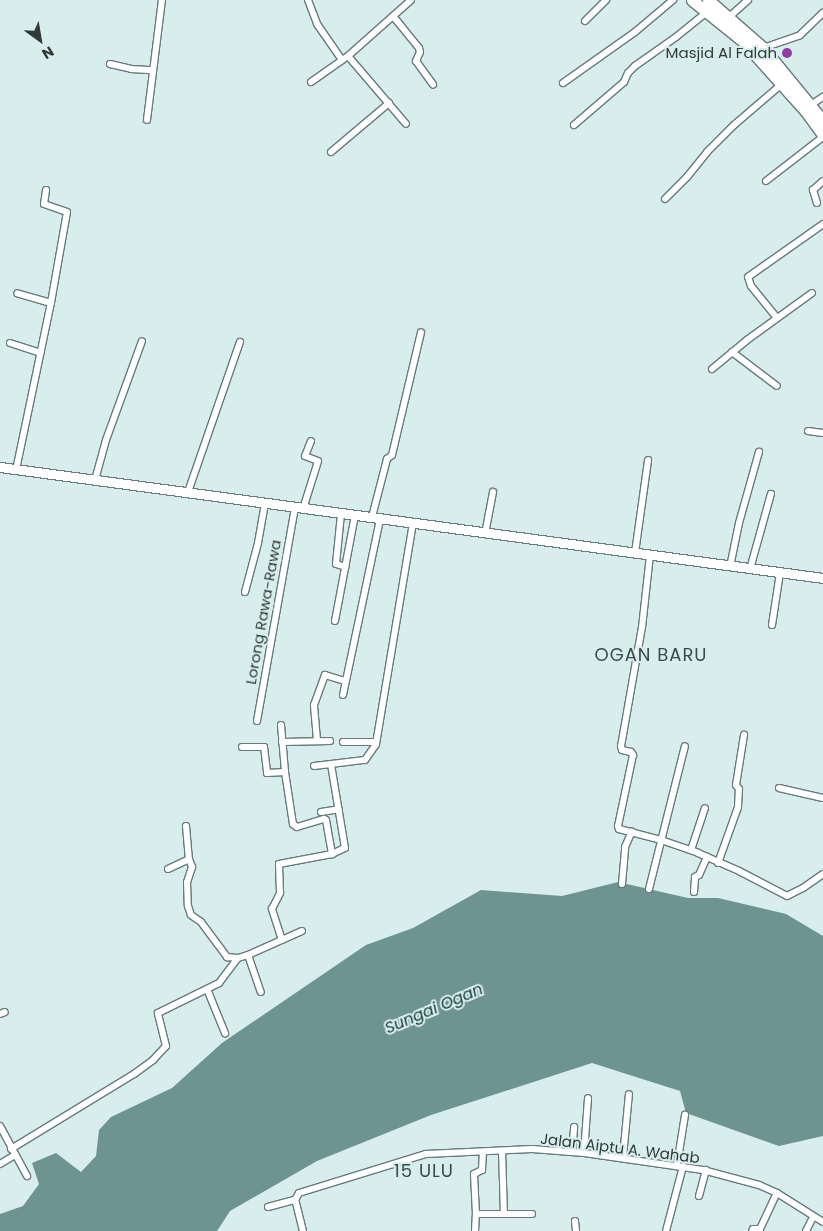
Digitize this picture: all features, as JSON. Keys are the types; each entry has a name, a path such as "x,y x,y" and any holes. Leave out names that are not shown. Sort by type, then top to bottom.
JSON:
{"highway":[{"path":"692,0 708,6 728,18 763,48 823,121"},
{"path":"708,6 782,84 823,136"}],"street":[{"path":"146,120 162,0"},
{"path":"308,0 317,24 345,58 389,103 406,124"},
{"path":"311,82 345,58 411,0"},
{"path":"585,22 606,0"},
{"path":"563,83 635,32 674,0"},
{"path":"728,18 748,0"},
{"path":"574,125 624,82 628,73 635,66 676,37 708,6"},
{"path":"763,48 800,35 823,14"},
{"path":"392,16 419,48 420,52 416,61 433,84"},
{"path":"110,64 153,70"},
{"path":"665,199 734,125 782,84"},
{"path":"809,106 823,98"},
{"path":"331,152 389,103"},
{"path":"766,181 823,136"},
{"path":"817,203 813,190 823,181"},
{"path":"16,470 51,303 66,212 44,204 46,190"},
{"path":"777,318 751,286 748,277 823,224"},
{"path":"17,293 51,303"},
{"path":"712,369 812,293"},
{"path":"343,695 386,459 392,456 421,332"},
{"path":"95,480 106,440 142,341"},
{"path":"188,492 240,342"},
{"path":"10,343 40,353"},
{"path":"732,352 777,386"},
{"path":"808,431 823,433"},
{"name":"Lorong Rawa-Rawa","path":"257,720 275,610 299,509 318,461 305,456 311,441"},
{"path":"730,567 740,522 760,452"},
{"path":"634,553 648,460"},
{"path":"0,467 299,509 823,578"},
{"path":"485,534 494,492"},
{"path":"754,570 771,494"},
{"path":"245,592 258,543 264,504"},
{"path":"341,514 336,564 346,567"},
{"path":"335,621 355,515"},
{"path":"314,766 365,760 376,742 412,523"},
{"path":"650,555 642,627 620,746 622,750 631,752 633,755 617,822 619,829 632,831 690,850 739,871 787,896 803,888 823,874"},
{"path":"772,625 778,573"},
{"path":"317,740 314,705 325,675 345,681"},
{"path":"280,725 284,772 293,824 297,827 326,820 332,854"},
{"path":"718,863 738,807 739,790 736,785 744,735"},
{"path":"282,742 330,741"},
{"path":"343,742 376,742"},
{"path":"649,889 685,746"},
{"path":"242,747 264,747 267,773 284,772"},
{"path":"282,940 272,909 280,893 279,864 332,854 345,848 331,764"},
{"path":"779,788 823,798"},
{"path":"690,850 706,808"},
{"path":"321,812 339,809"},
{"path":"186,826 189,859 192,867 187,882 188,906 191,915 201,922 227,957 238,958 248,955 302,931"},
{"path":"622,884 625,847 632,831"},
{"path":"694,892 695,877 700,874 707,857"},
{"path":"168,868 189,859"},
{"path":"248,955 260,992"},
{"path":"0,1164 13,1152 92,1098 134,1074 163,1051 167,1042 158,1013 219,983 238,958"},
{"path":"207,989 225,1033"},
{"path":"623,1158 629,1094"},
{"path":"584,1153 588,1098"},
{"path":"666,1231 680,1166 685,1115"},
{"path":"0,1126 27,1176"},
{"path":"572,1152 574,1127"},
{"name":"Jalan Aiptu A. Wahab","path":"268,1207 295,1200 299,1193 417,1156 438,1152 532,1150 584,1153 706,1170 759,1185 778,1193 823,1222"},
{"path":"475,1231 474,1174 482,1170 483,1152"},
{"path":"502,1152 504,1213"},
{"path":"699,1196 706,1170"},
{"path":"752,1231 753,1229 760,1229 778,1193"},
{"path":"295,1200 303,1231"},
{"path":"476,1214 532,1214"},
{"path":"806,1231 813,1217"},
{"path":"575,1221 576,1231"}],"water":[{"name":"Sungai Ogan","path":"618,882 688,898 718,898 786,914 823,936 823,1136 779,1146 686,1113 680,1091 592,1063 431,1115 317,1161 230,1211 217,1231 0,1231 0,1214 23,1206 39,1184 32,1163 56,1153 81,1172 96,1156 99,1130 111,1117 172,1088 222,1043 366,945 413,928 481,890 562,896"}],"place":[{"name":"Masjid Al Falah","path":"787,53"}],"district":[{"name":"OGAN BARU","path":"651,655"},
{"name":"15 ULU","path":"424,1171"}]}
